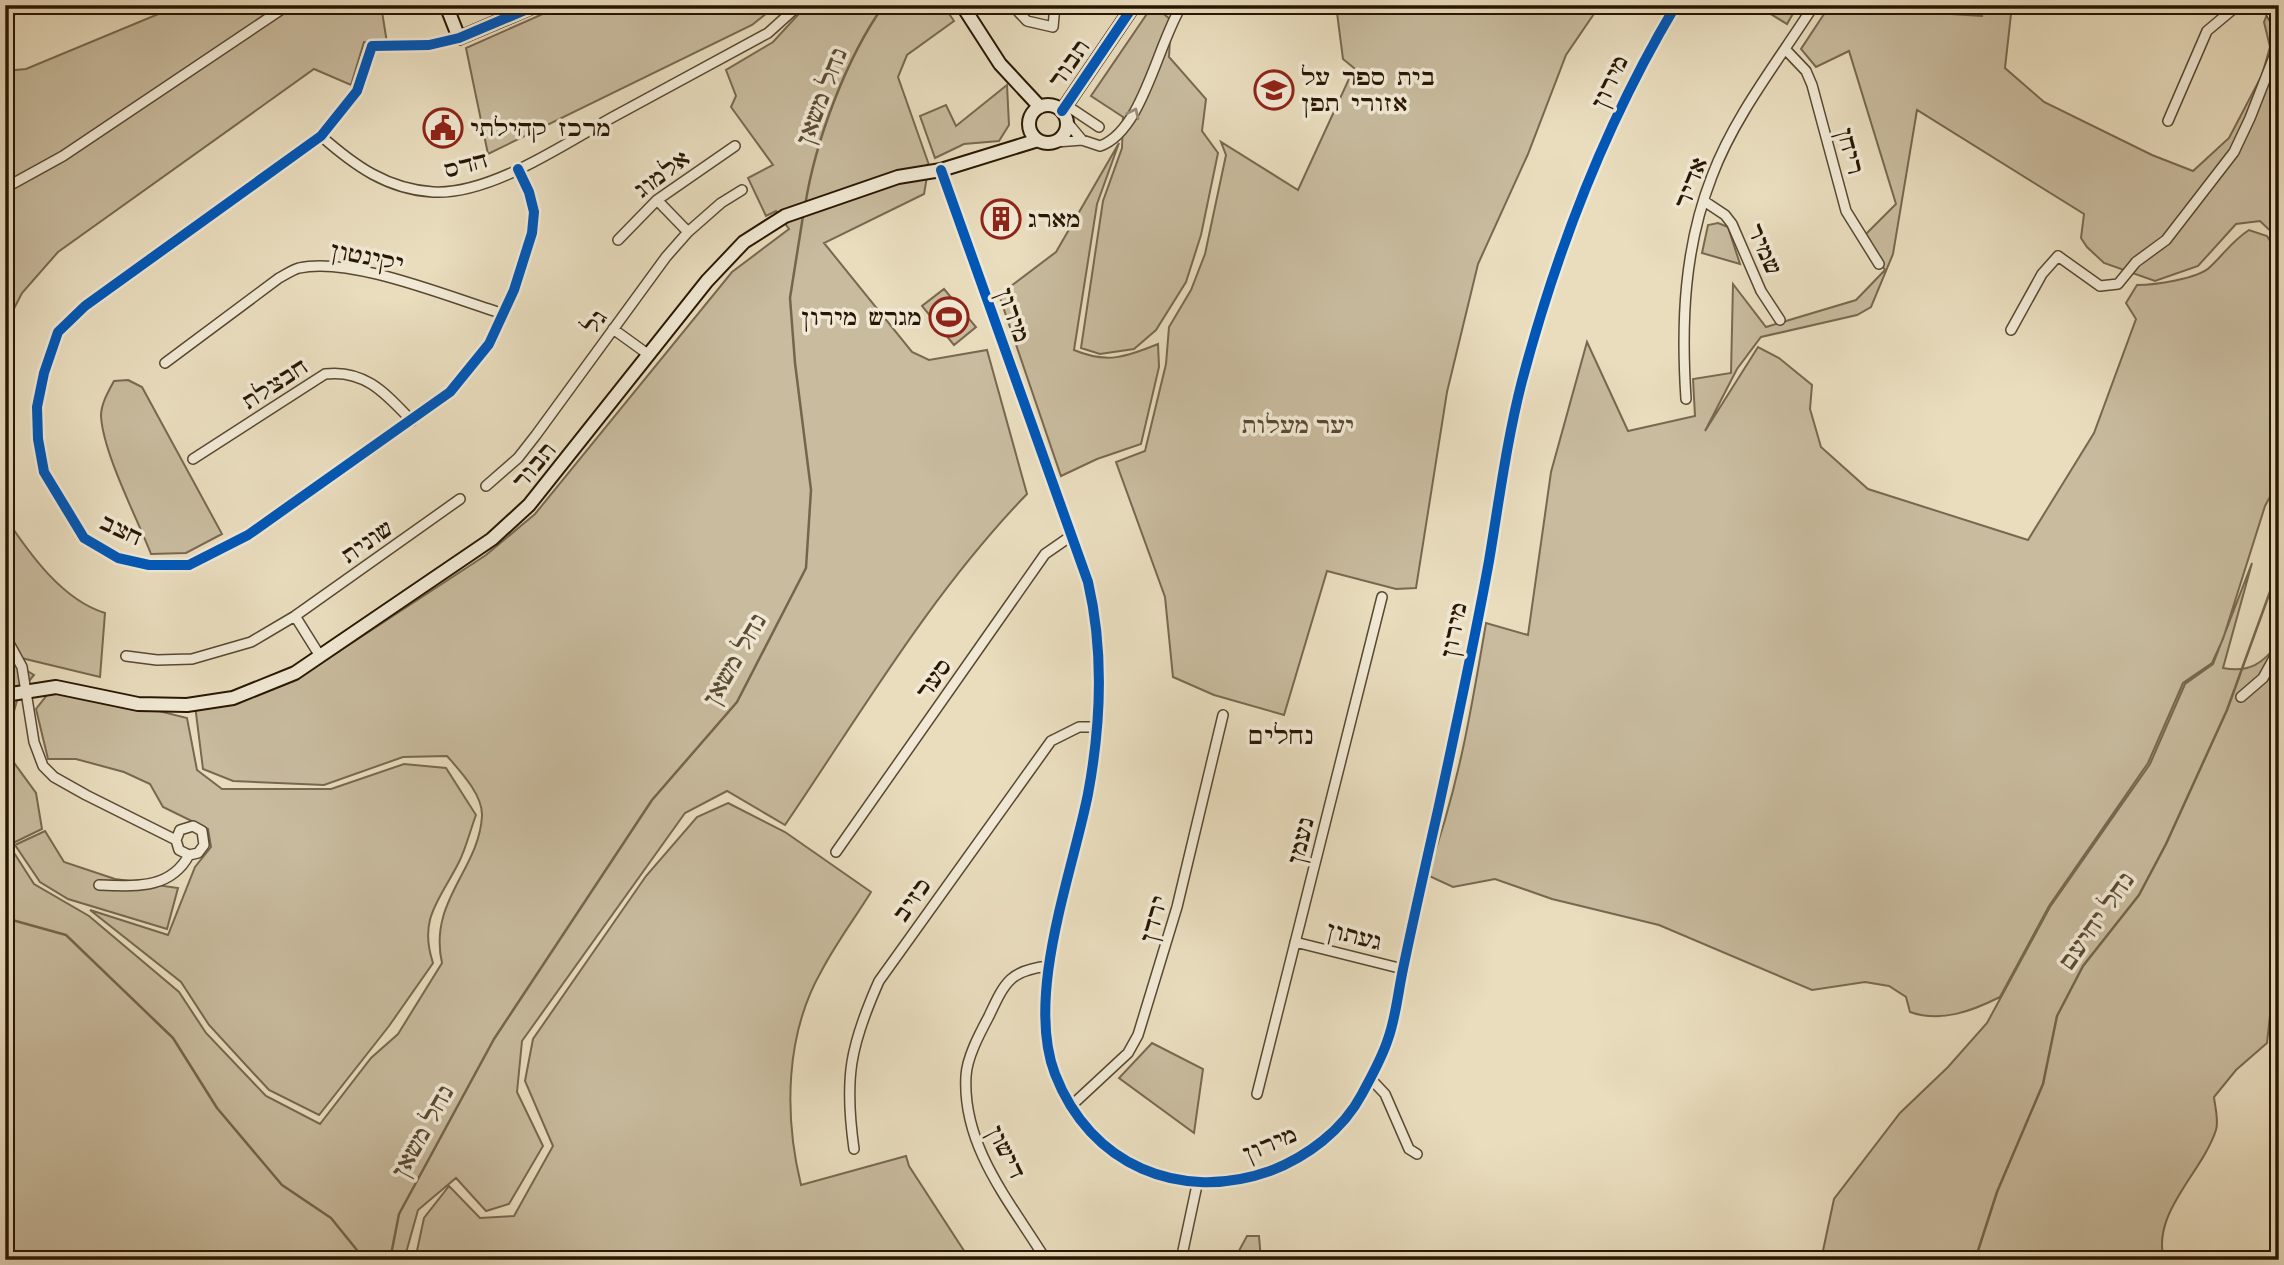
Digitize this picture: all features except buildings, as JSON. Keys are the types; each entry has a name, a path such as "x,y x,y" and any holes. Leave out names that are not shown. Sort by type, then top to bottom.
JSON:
{"street":[{"path":"5,11 36,5"},
{"path":"446,5 459,38 537,5"},
{"name":"הדס","path":"321,136 376,178 407,189 436,192 469,188 518,169 768,33 799,5"},
{"path":"962,5 1000,64 1040,107"},
{"path":"1012,5 1027,21 1054,27 1055,5"},
{"path":"1099,127 1052,106 1040,107 1030,120 1031,132 1038,141 1082,140 1100,146 1110,142 1128,124 1182,5"},
{"name":"מירון","path":"941,170 1088,582 1096,618 1100,660 1096,727 1088,790 1049,966 1045,1016 1054,1072 1071,1106 1100,1142 1126,1161 1157,1175 1196,1185 1256,1176 1309,1152 1334,1130 1359,1101 1388,1039 1473,645 1521,386 1556,263 1591,173 1641,64 1676,5"},
{"name":"אדיר","path":"1686,398 1683,354 1686,285 1690,253 1703,201 1733,132 1814,5"},
{"path":"2168,121 2207,31 2238,5"},
{"path":"2267,5 2279,28"},
{"path":"5,188 63,156 285,7"},
{"name":"תבור","path":"1065,112 1129,7"},
{"name":"חצב","path":"459,38 429,45 372,46 357,91 321,136 85,306 58,332 37,407 37,439 44,472 84,538 118,558 149,565 190,565 248,535 450,392 489,344 504,314 532,233 534,212 529,192 518,169"},
{"path":"2011,330 2042,274 2058,256 2100,286 2118,284 2136,262 2166,240 2234,152 2279,44"},
{"name":"ריחן","path":"1786,50 1806,71 1846,211 1879,264"},
{"path":"1065,112 1082,140"},
{"path":"1056,142 1065,134 1065,112"},
{"name":"תבור","path":"5,695 24,690 63,687 138,704 192,705 255,691 296,673 492,539 529,505 707,281 744,242 785,216 898,177 941,170 1038,141"},
{"name":"אלמוג","path":"618,240 657,200 735,146"},
{"name":"גל","path":"486,486 517,458 688,232 721,203 742,190"},
{"path":"657,200 688,232"},
{"name":"שמיר","path":"1703,201 1725,215 1732,225 1761,291 1780,320"},
{"name":"יקינטון","path":"165,363 279,278 297,268 328,267 364,272 504,314"},
{"path":"613,329 649,355"},
{"name":"חבצלת","path":"193,459 325,374 341,372 361,377 382,390 412,421"},
{"name":"שונית","path":"127,656 158,660 192,659 222,653 251,642 295,616 460,499"},
{"name":"סער","path":"836,852 1045,554 1071,536"},
{"name":"נעמן","path":"1257,1094 1382,597"},
{"path":"295,616 320,656"},
{"path":"5,636 19,660 35,749 48,772 120,813 176,839"},
{"path":"2241,697 2263,678 2279,649"},
{"name":"ירדן","path":"1071,1106 1128,1053 1138,1035 1177,907 1223,715"},
{"name":"כזיב","path":"854,1149 847,1102 850,1058 878,981 1051,741 1079,727 1096,727"},
{"path":"193,826 202,831 204,845 198,853 188,855 179,850 176,839 184,827 193,826"},
{"path":"99,886 138,886 163,881 181,869 188,855"},
{"name":"געתון","path":"1295,942 1403,969"},
{"name":"דישון","path":"1046,1260 974,1140 967,1108 966,1073 980,1033 1004,984 1030,968 1049,966"},
{"path":"1370,1078 1385,1094 1409,1149 1417,1154"},
{"path":"1181,1260 1196,1185"}],"green space":[{"path":"180,5 381,5 387,43 364,42 351,85 314,69 58,252 22,293 5,326 5,71 26,69"},
{"path":"563,5 777,5 752,25 488,154 466,48"},
{"path":"807,5 943,5 954,21 907,55 898,77 929,165 924,194 824,243 912,352 929,360 987,350 1027,494 992,532 929,612 785,825 727,791 685,813 522,1041 517,1092 543,1146 509,1204 486,1211 456,1178 418,1210 404,1260 5,1260 5,815 14,803 5,777 5,658 34,675 19,693 10,726 12,760 36,793 42,829 9,845 34,884 89,916 179,992 206,1033 266,1096 320,1124 371,1058 398,1034 442,963 442,921 479,835 482,816 479,800 470,784 447,756 403,757 324,785 233,781 203,769 195,705 283,681 335,654 486,555 535,514 732,272 789,229 776,211 766,216 748,178 773,165 731,107 736,96 726,70 773,42"},
{"path":"1153,5 1171,20 1169,57 1206,99 1202,131 1218,153 1201,235 1186,282 1156,330 1134,349 1100,354 1081,348 1103,201 1122,148 1123,117 1091,96"},
{"name":"יער מעלות","path":"1336,5 1600,5 1566,55 1528,154 1478,264 1447,392 1416,588 1396,589 1327,571 1284,715 1214,695 1173,677 1165,597 1116,462 1145,451 1166,364 1169,327 1191,290 1205,254 1226,155 1221,142 1298,190 1354,68 1343,59"},
{"path":"1756,5 1798,5 1787,24"},
{"path":"1830,5 1886,5 1886,10 1982,16 1982,5 2012,5 2005,68 2044,102 2152,155 2193,171 2229,138 2262,75 2270,47 2264,22 2271,5 2279,5 2279,239 2260,221 2236,224 2198,266 2155,281 2104,263 2081,238 2084,214 1917,110 1893,254 1871,307 1857,315 1761,337 1737,369 1705,431 1758,347 1779,358 1812,385 1810,409 1821,447 1868,489 2028,540 2094,433 2136,319 2126,303 2137,285 2175,281 2196,275 2210,267 2249,230 2267,236 2279,255 2279,480 2265,506 2223,639 2212,663 2183,683 2148,763 2049,906 2000,997 1967,1011 1945,1016 1910,1012 1906,997 1889,986 1865,982 1812,990 1659,925 1552,899 1495,879 1453,887 1427,875 1455,781 1486,623 1528,635 1551,472 1587,342 1628,431 1695,416 1693,379 1731,373 1733,284 1766,327 1856,300 1885,270 1864,236 1896,204 1849,51 1816,67 1801,49"},
{"path":"1007,85 1009,125 999,141 964,144 935,158 920,116 946,105 956,126"},
{"path":"1119,143 1097,204 1074,350 1107,358 1158,344 1159,367 1141,444 1097,459 1061,476 999,295 1056,252"},
{"path":"1718,223 1728,227 1740,264 1702,253 1708,225"},
{"name":"מגרש מירון","path":"944,289 976,327 954,345 922,306"},
{"path":"128,380 142,387 222,534 186,553 151,554 108,448 103,431 102,407 114,381"},
{"path":"5,517 48,574 75,598 105,613 100,677 9,655 5,651"},
{"path":"2252,563 2223,668 2240,669 2255,665 2279,642 2279,932 2267,1043 2236,1070 2214,1097 2216,1130 2171,1210 2162,1243 2164,1260 1821,1260 1834,1199 1900,1113 1948,1067 1987,1023 2050,907 2150,764 2185,684 2213,664"},
{"path":"55,685 187,718 197,770 222,789 331,789 404,764 446,768 476,815 461,857 433,910 428,934 433,963 389,1026 319,1115 269,1090 209,1025 181,982 90,910 168,935 195,867 211,847 208,829 163,807 150,784 124,772 76,759 48,759 36,709"},
{"path":"728,803 785,832 871,892 827,960 801,1021 791,1075 790,1103 801,1185 906,1156 909,1166 970,1260 415,1260 424,1218 449,1186 480,1218 514,1216 553,1146 525,1081 533,1039 646,876 697,817"},
{"path":"45,831 64,862 115,879 178,888 167,929 68,899 40,882 15,845"},
{"path":"1152,1043 1203,1069 1194,1133 1119,1078"},
{"path":"1247,1236 1259,1236 1261,1260 1234,1260"}],"waterway":[{"name":"נחל משאן","path":"805,206 816,155 834,101 857,50 884,5"},
{"name":"נחל משאן","path":"390,1260 399,1214 494,1039 652,800 737,702 806,568 811,490 790,298 803,216"},
{"name":"נחל יחיעם","path":"1975,1260 1997,1192 2043,1084 2057,1016 2083,966 2139,895 2166,844 2227,710 2279,567"},
{"path":"5,918 66,935 173,1038 217,1108 282,1185 331,1218 365,1260"}],"cycle path":[{"path":"518,169 529,192 534,212 532,233 514,290 489,344 450,392 248,535 189,565 149,565 118,558 84,538 44,472 38,439 37,407 44,373 58,332 85,306 321,136 357,91 372,46 429,45 459,38 537,5"},
{"path":"1062,111 1134,5"},
{"path":"941,170 1088,582 1097,634 1099,688 1096,741 1088,794 1054,935 1048,972 1045,1009 1047,1043 1055,1074 1071,1106 1091,1132 1115,1153 1142,1169 1172,1178 1203,1182 1236,1180 1284,1165 1323,1141 1354,1107 1386,1046 1471,654 1522,381 1551,283 1586,187 1627,95 1676,5"}],"place":[{"name":"בית ספר על אזורי תפן","path":"1274,90"},
{"name":"מרכז קהילתי","path":"443,128"},
{"name":"מארג","path":"1001,219"},
{"name":"מגרש מירון","path":"949,317"}],"district":[{"name":"נחלים","path":"1281,736"}]}
